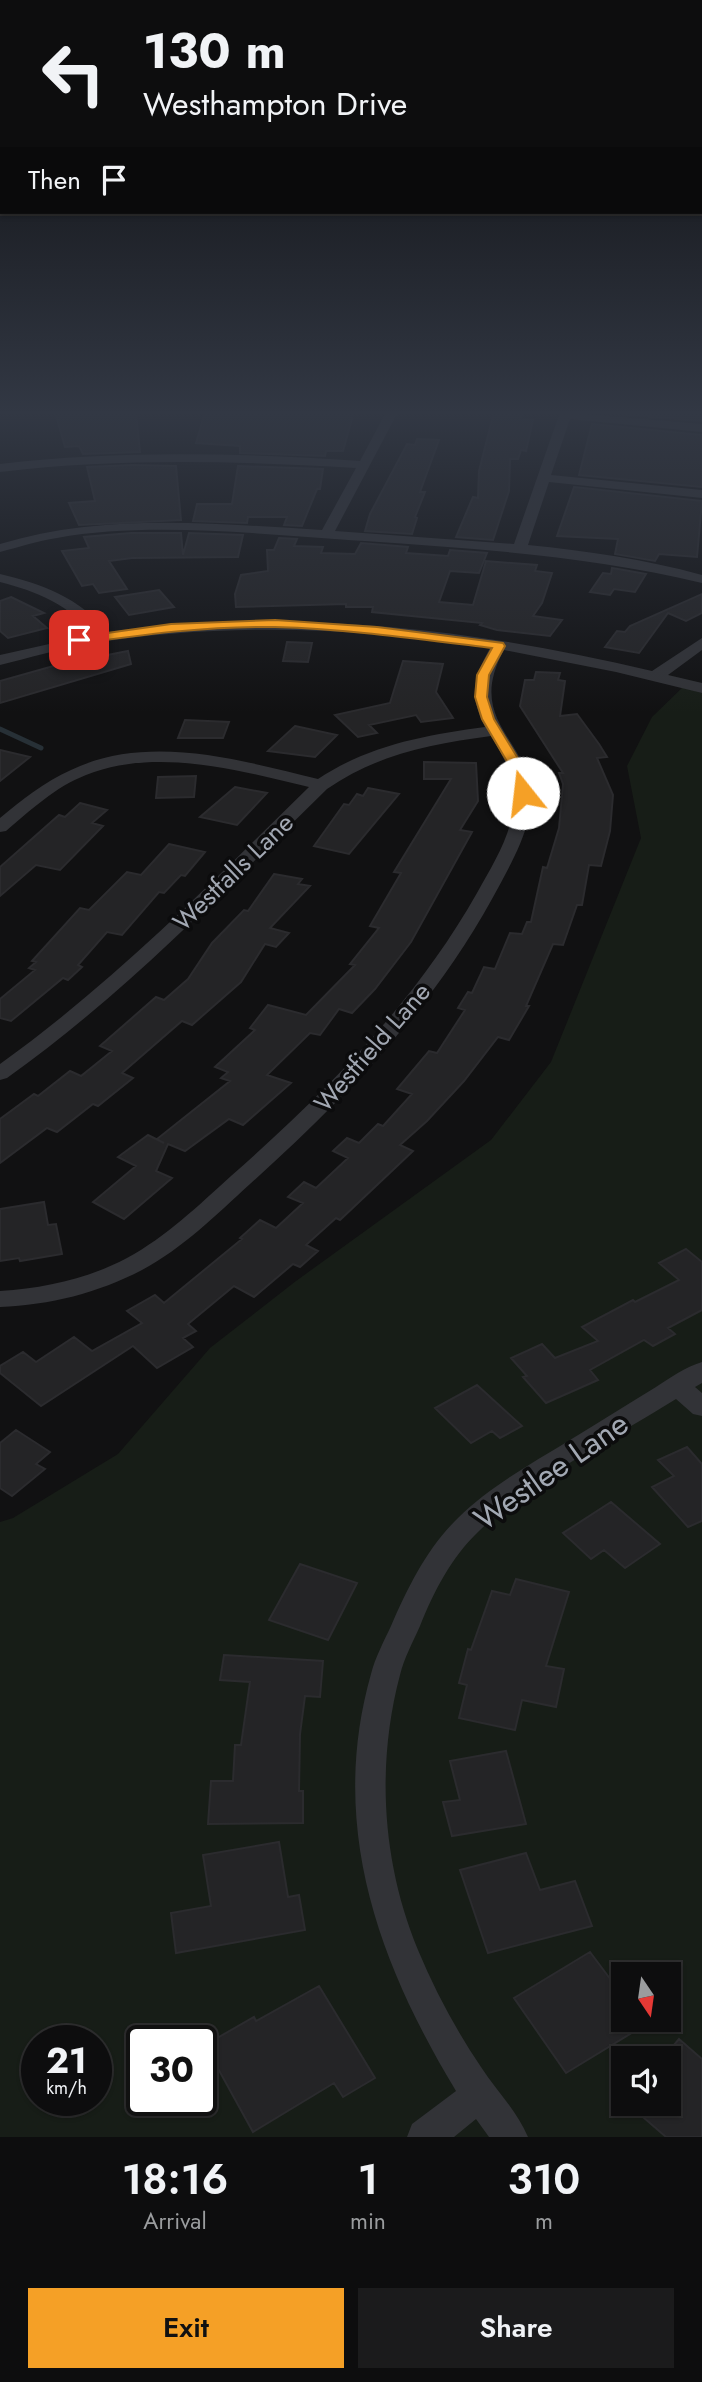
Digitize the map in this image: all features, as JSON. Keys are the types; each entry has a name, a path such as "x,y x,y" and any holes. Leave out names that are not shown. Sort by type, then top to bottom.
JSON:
{"street":[{"path":"327,534 339,512"},
{"path":"519,550 532,512"},
{"path":"0,548 52,534 127,528 327,534 625,561 702,579"},
{"path":"0,578 45,590 68,602 88,618 103,636"},
{"path":"0,660 103,636 195,625 275,624 377,631 499,646 656,676 702,688"},
{"path":"656,676 702,643"},
{"name":"Westfield Lane","path":"0,1299 32,1298 74,1290 117,1272 155,1251 245,1177 355,1073 421,994 481,903 511,841 523,806 521,779 514,760 483,707 481,689 485,668 499,646"},
{"name":"Westfalls Lane","path":"0,1074 54,1035 128,972 321,785 347,767 380,753 423,741 495,731"},
{"path":"0,827 47,790 69,777 106,764 148,757 216,761 321,785"},
{"name":"Westlee Lane","path":"510,2137 478,2096 447,2048 424,2005 386,1910 370,1820 372,1735 378,1696 404,1622 432,1572 454,1540 514,1489 702,1371"},
{"path":"677,1386 702,1407"},
{"path":"425,2137 478,2096"}],"shaded area":[{"path":"683,687 702,693 702,2137 0,2137 0,1522 13,1518 118,1454 210,1348 296,1281 491,1140 551,1062 641,838 627,766 652,717"}],"building":[{"path":"73,512 180,512 181,520 79,525"},
{"path":"195,512 308,512 302,526 284,525 287,517 248,517 247,523 193,521"},
{"path":"371,512 417,512 417,518 412,534 365,531"},
{"path":"467,512 502,512 493,540 456,537"},
{"path":"565,512 701,512 697,557 659,554 655,561 615,554 618,539 557,536"},
{"path":"181,533 183,555 189,533 243,535 238,557 132,558 109,561 127,589 99,593 93,584 82,586 62,551 89,548 84,537"},
{"path":"279,538 297,539 294,546 323,547 321,553 355,554 361,543 408,547 406,553 448,556 450,550 487,553 479,573 450,571 439,602 473,605 486,561 537,565 535,571 552,573 542,603 533,616 562,620 550,636 497,630 480,625 482,623 372,612 373,607 346,607 346,604 236,607 235,594 241,575 268,571 267,550 274,550"},
{"path":"612,568 646,574 635,592 614,589 610,595 590,592 603,573 611,574"},
{"path":"159,590 174,607 129,615 115,597"},
{"path":"702,594 702,613 686,621 668,613 639,653 605,647 617,631 625,632 630,626"},
{"path":"11,597 44,613 33,616 47,628 8,638 0,631 0,601"},
{"path":"287,642 312,643 308,662 283,661"},
{"path":"128,651 131,664 0,703 0,681 57,665"},
{"path":"403,661 443,664 436,692 453,718 421,722 416,715 369,725 377,733 358,737 335,715 390,703"},
{"path":"536,672 560,673 558,680 565,681 560,716 577,714 599,744 607,757 597,758 613,795 610,831 601,866 589,865 582,905 577,905 563,945 553,944 526,1006 529,1006 509,1040 498,1037 464,1081 427,1121 400,1145 413,1151 340,1220 336,1218 306,1245 318,1251 300,1267 293,1264 254,1297 234,1286 188,1324 196,1331 183,1338 193,1347 157,1368 133,1346 41,1406 0,1373 0,1366 23,1352 36,1362 74,1337 92,1351 142,1323 127,1311 155,1295 164,1303 242,1239 240,1238 260,1220 276,1228 303,1203 288,1197 304,1182 316,1188 348,1158 333,1151 347,1138 359,1143 378,1124 383,1126 412,1094 397,1089 429,1051 437,1053 465,1010 458,1008 468,992 472,993 484,967 495,969 510,933 522,934 527,922 531,922 543,867 547,868 559,828 563,784 559,773 563,773 520,706 525,680 534,680"},
{"path":"185,720 229,722 223,738 178,738"},
{"path":"295,726 337,735 315,757 268,751"},
{"path":"0,750 30,757 0,781"},
{"path":"424,762 476,763 478,801 460,830 472,832 411,942 375,989 352,1013 339,1009 320,1035 310,1033 267,1075 291,1083 243,1125 229,1119 185,1151 168,1144 156,1171 172,1178 124,1219 93,1202 136,1166 118,1157 148,1135 164,1143 157,1139 230,1081 221,1078 228,1072 215,1067 255,1030 250,1028 268,1005 306,1015 355,965 350,964 379,928 370,926 401,873 394,872 451,779 424,779"},
{"path":"196,776 194,797 156,798 158,777"},
{"path":"235,787 267,793 237,825 200,817"},
{"path":"368,788 399,794 349,854 314,846 344,804 349,805 357,794 363,796"},
{"path":"80,803 107,810 92,823 103,826 60,870 36,865 0,896 0,867 59,815 65,817"},
{"path":"169,844 205,852 185,876 181,875 164,893 159,892 122,935 107,932 78,965 82,967 68,980 63,978 11,1021 0,1018 0,999 35,970 29,968 36,962 32,961 80,908 89,910 127,872 141,875"},
{"path":"274,874 302,879 298,884 310,886 270,928 289,933 276,947 265,944 241,982 192,1025 182,1021 122,1073 133,1078 98,1106 93,1104 57,1132 47,1128 0,1163 0,1119 34,1094 38,1096 70,1071 81,1076 112,1051 100,1046 156,997 164,1000 188,979 212,943 244,910 248,911"},
{"path":"44,1202 48,1225 56,1224 62,1254 20,1261 19,1258 0,1261 0,1209"},
{"path":"686,1249 702,1262 702,1310 668,1328 675,1334 653,1346 644,1340 590,1370 598,1380 546,1403 523,1377 527,1376 511,1358 542,1344 555,1358 598,1341 582,1327 679,1280 659,1263"},
{"path":"477,1385 522,1426 500,1438 492,1431 471,1443 435,1408"},
{"path":"16,1430 50,1452 36,1464 45,1469 12,1496 0,1488 0,1443"},
{"path":"687,1447 702,1464 702,1521 688,1527 652,1487 674,1476 658,1460"},
{"path":"611,1502 660,1544 625,1568 604,1550 591,1559 563,1533"},
{"path":"300,1564 357,1583 328,1640 269,1620"},
{"path":"516,1579 569,1592 546,1666 564,1669 556,1707 522,1700 515,1730 459,1718 467,1685 459,1683 468,1649 471,1650 492,1591 510,1595"},
{"path":"224,1655 323,1661 320,1697 305,1696 300,1734 299,1791 303,1791 303,1823 208,1824 211,1781 233,1781 235,1745 241,1745 250,1682 220,1680"},
{"path":"506,1751 526,1824 452,1836 443,1802 460,1800 450,1761"},
{"path":"279,1842 288,1897 299,1895 305,1930 176,1953 171,1913 211,1906 203,1855"},
{"path":"526,1853 540,1890 575,1881 592,1926 488,1953 460,1870"},
{"path":"590,1952 611,1980 611,2032 633,2032 566,2073 514,1998"},
{"path":"319,1986 375,2078 343,2097 334,2083 253,2132 217,2067 217,2038 254,2017 256,2021"},
{"path":"679,2039 702,2059 702,2137 666,2137 642,2116 681,2116 681,2046 673,2046"}],"waterway":[{"path":"0,729 41,748"}],"route":[{"path":"79,640 171,627 275,624 434,636 499,646 485,668 481,697 488,719 519,770 523,793"}]}
